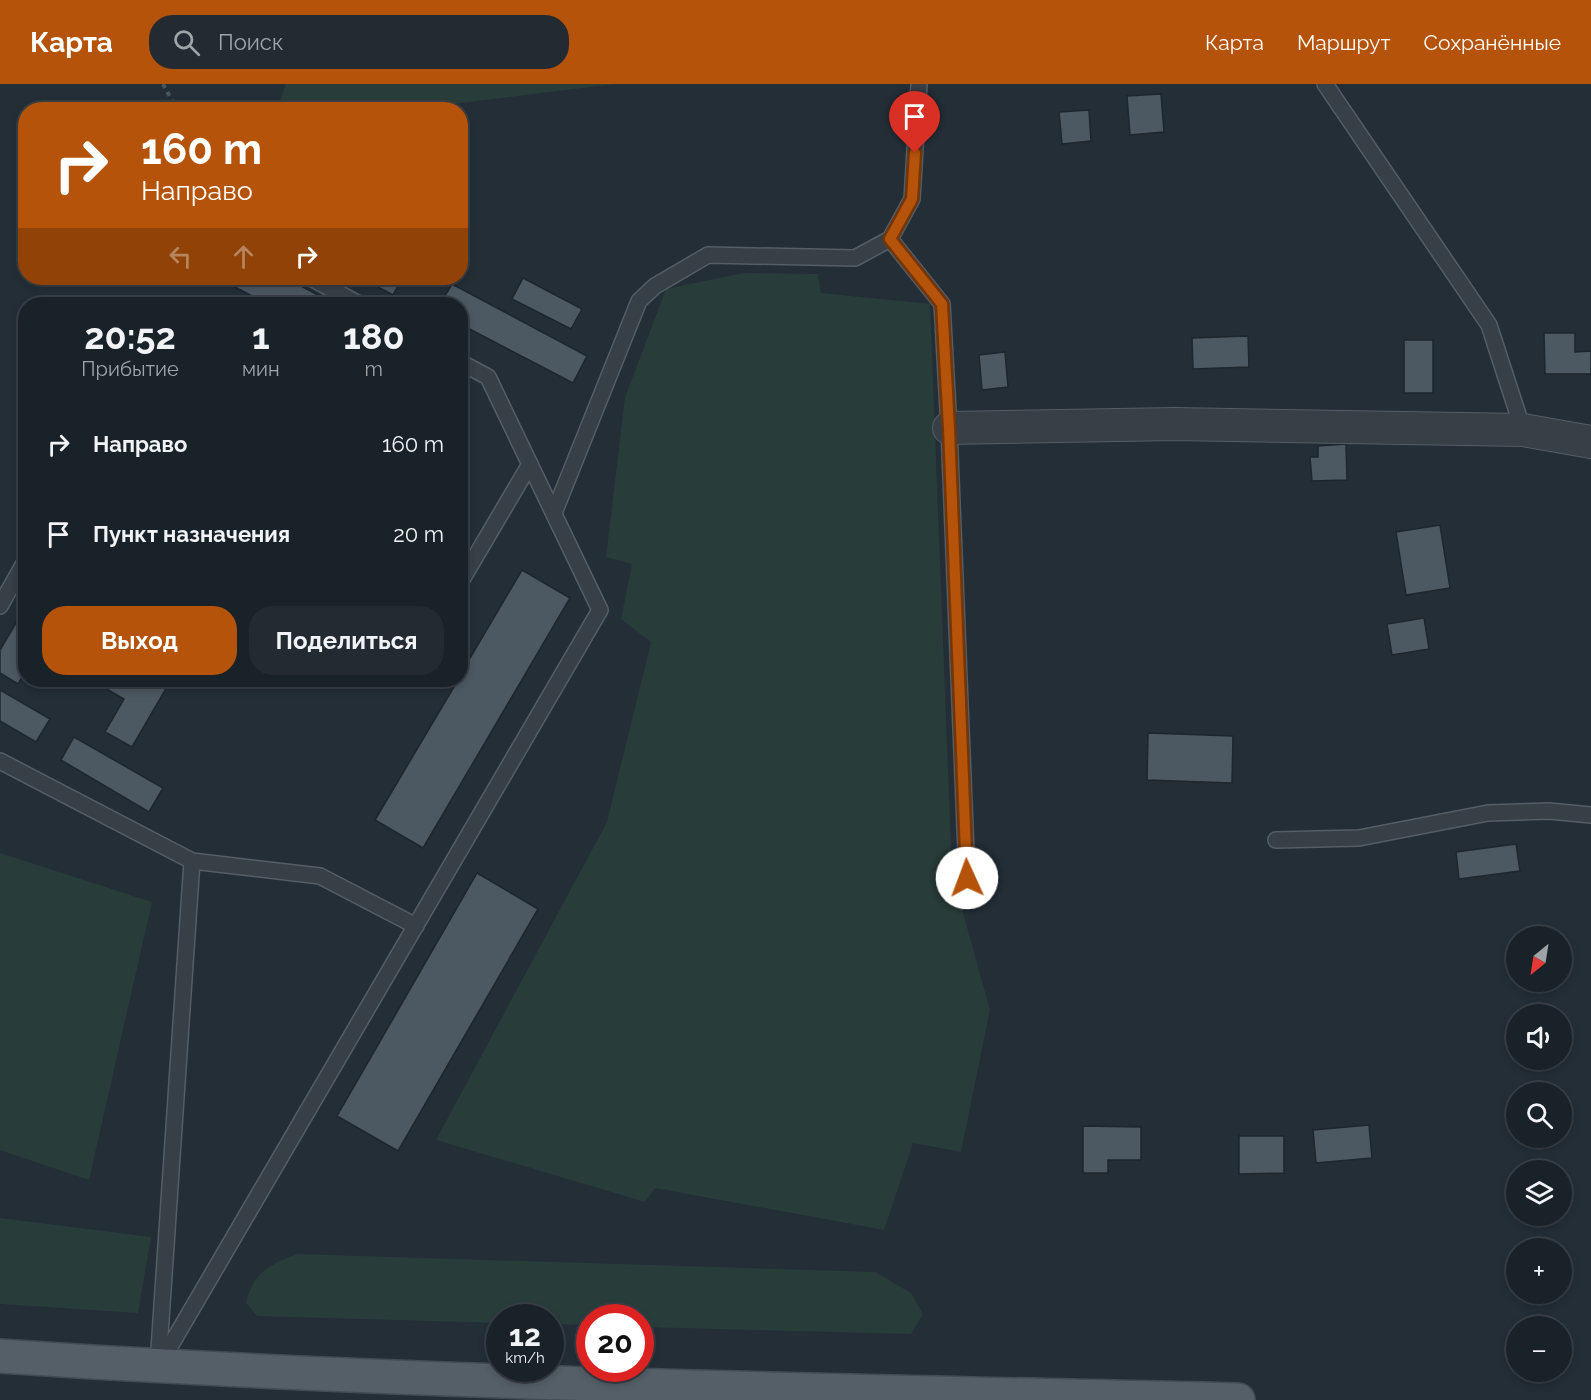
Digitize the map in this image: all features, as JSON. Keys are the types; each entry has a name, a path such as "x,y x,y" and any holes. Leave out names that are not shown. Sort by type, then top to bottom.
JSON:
{"main road":[{"path":"0,1356 158,1367 576,1385 1238,1400"}],"street":[{"path":"949,428 1175,424 1523,430 1591,442"}],"lane":[{"path":"554,513 639,301 655,286 708,255 855,258 890,239 912,199 919,84"},
{"path":"1325,84 1489,325 1523,430"},
{"path":"890,239 942,304 967,878"},
{"path":"324,285 346,297"},
{"path":"158,1367 600,610 488,377 468,366"},
{"path":"468,569 530,464"},
{"path":"0,606 18,574"},
{"path":"0,761 192,861 320,876 416,926"},
{"path":"1276,840 1359,838 1488,813 1549,811 1591,815"},
{"path":"158,1367 192,861"}],"path":[{"path":"163,84 173,102"}],"green space":[{"path":"286,84 615,84 468,102 280,102"},
{"path":"743,273 818,274 821,293 930,304 952,873 990,1010 961,1152 913,1143 884,1230 655,1188 645,1202 436,1140 607,822 651,642 621,619 632,564 606,557 625,397 666,289"},
{"path":"0,853 152,902 89,1180 0,1150"},
{"path":"0,1218 151,1237 138,1313 0,1304"},
{"path":"297,1254 875,1272 911,1293 923,1314 911,1334 654,1327 654,1304 576,1304 576,1325 564,1324 564,1304 486,1304 486,1323 257,1316 246,1303 249,1292 258,1276 278,1262"}],"building":[{"path":"1161,94 1164,132 1130,135 1127,96"},
{"path":"1089,110 1091,141 1062,144 1059,112"},
{"path":"523,278 582,309 571,329 512,299"},
{"path":"231,285 299,285 322,297 254,297"},
{"path":"374,285 398,285 393,295"},
{"path":"451,285 454,285 587,356 573,383 468,328 468,297 444,297"},
{"path":"1544,333 1575,333 1575,352 1591,351 1591,374 1545,374"},
{"path":"1248,336 1249,367 1193,369 1192,338"},
{"path":"1404,340 1433,340 1433,393 1404,393"},
{"path":"1005,352 1008,387 982,390 979,355"},
{"path":"1346,444 1347,480 1312,481 1310,457 1318,457 1318,446"},
{"path":"1440,525 1450,588 1406,595 1396,532"},
{"path":"522,570 570,598 423,848 375,820 454,687 468,687 468,661"},
{"path":"1424,618 1429,649 1392,655 1387,624"},
{"path":"18,620 18,684 0,673 0,650"},
{"path":"103,687 167,687 132,747 105,732 124,699"},
{"path":"0,690 50,719 36,742 0,721"},
{"path":"1148,733 1233,736 1232,783 1147,780"},
{"path":"74,737 163,788 149,812 61,760"},
{"path":"1516,844 1520,871 1459,879 1456,852"},
{"path":"477,873 538,909 398,1151 337,1116"},
{"path":"1369,1125 1372,1158 1316,1163 1313,1130"},
{"path":"1083,1126 1141,1127 1141,1160 1108,1160 1108,1173 1083,1173"},
{"path":"1239,1136 1284,1136 1284,1173 1239,1174"}],"route":[{"path":"915,153 912,199 890,239 942,304 967,878"}]}
